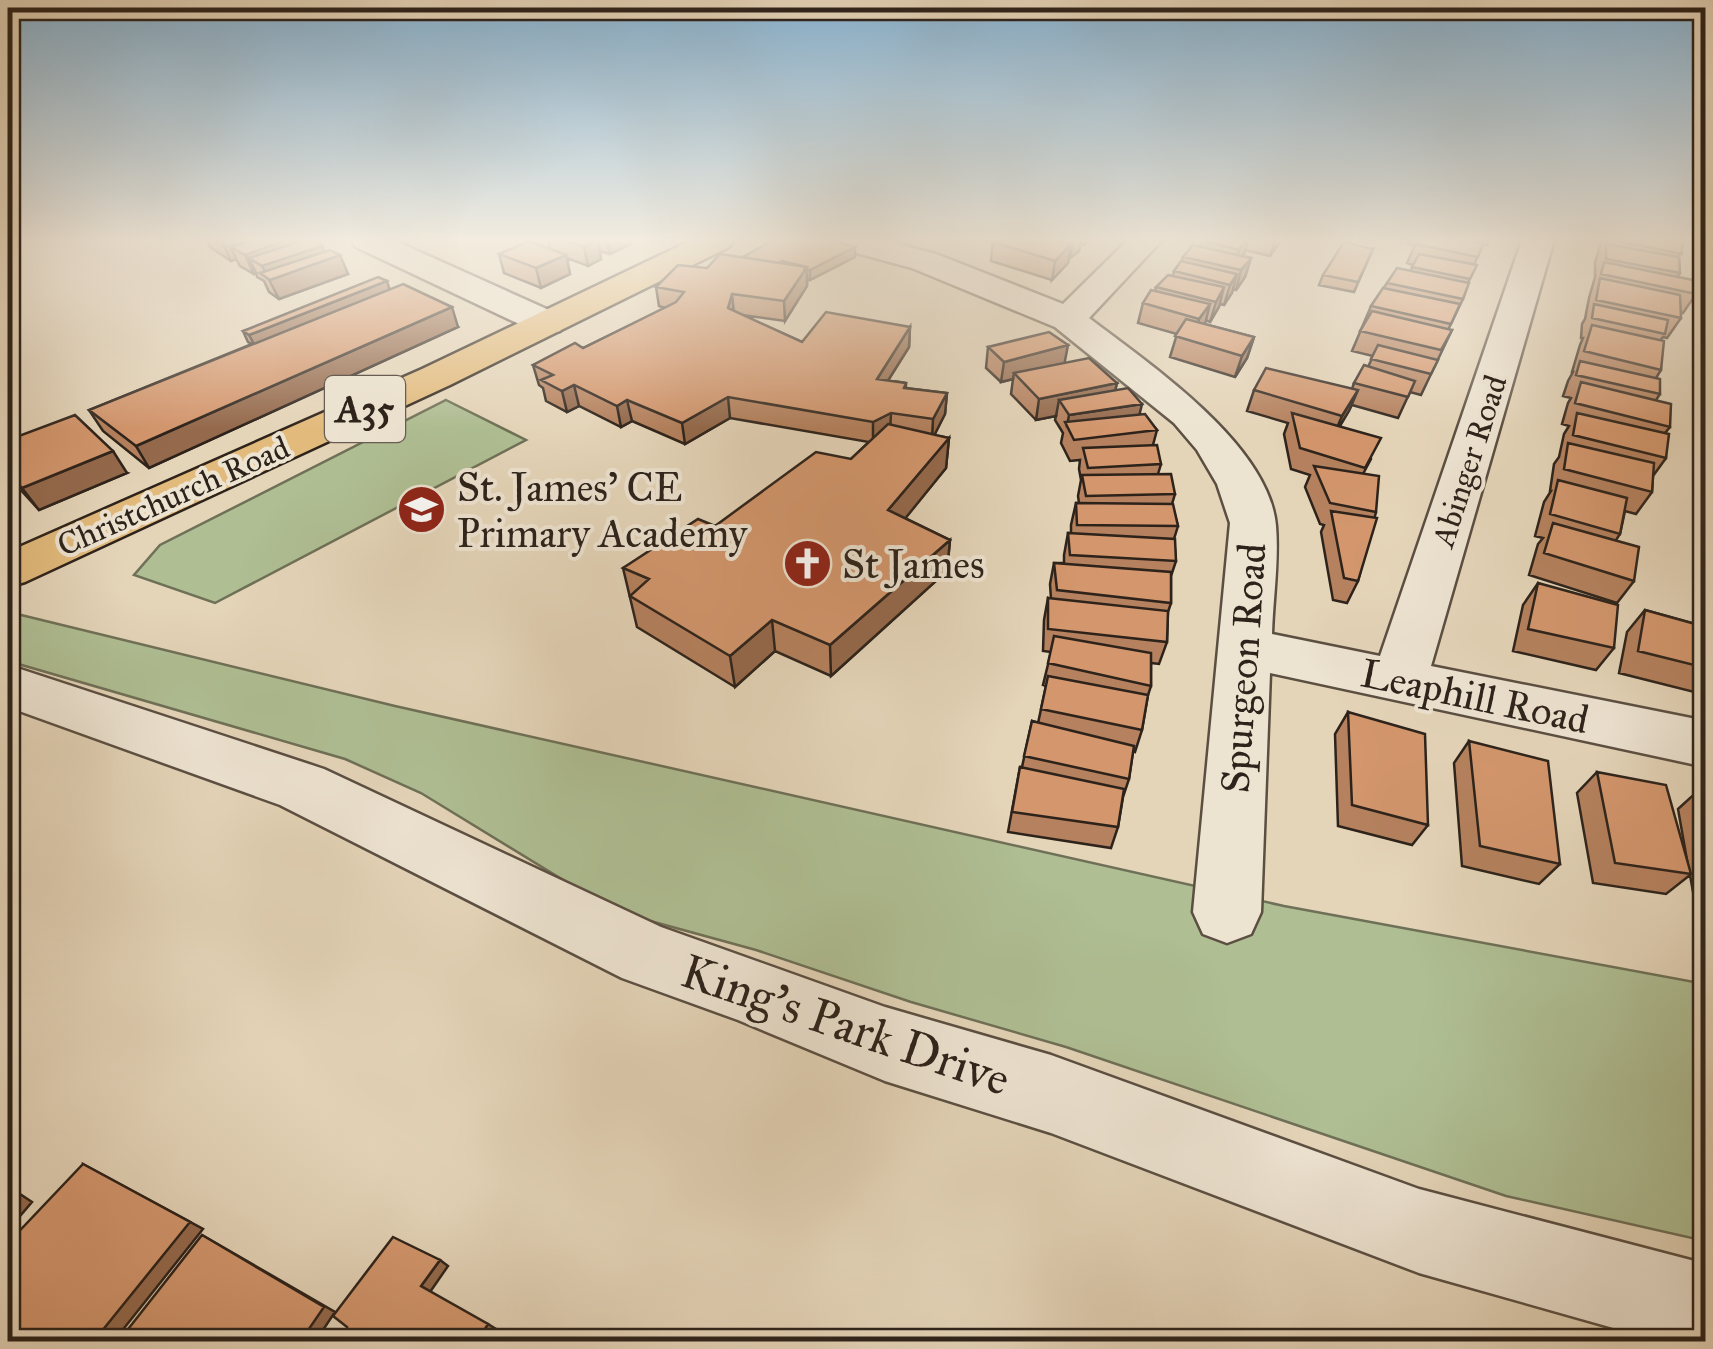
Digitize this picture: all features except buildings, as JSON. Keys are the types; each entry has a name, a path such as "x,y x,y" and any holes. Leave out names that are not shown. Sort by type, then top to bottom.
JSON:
{"main road":[{"name":"Christchurch Road","path":"8,571 436,377 587,303"}],"street":[{"path":"505,303 547,322"},
{"name":"Spurgeon Road","path":"1030,303 1068,318 1188,414 1240,484 1253,524 1227,912"},
{"path":"1068,318 1083,303"},
{"name":"Abinger Road","path":"1398,681 1518,303"},
{"name":"Leaphill Road","path":"1245,648 1706,744"},
{"name":"King's Park Drive","path":"8,686 302,788 648,955 885,1044 1051,1094 1419,1231 1706,1309"}],"green space":[{"path":"446,400 526,440 215,603 134,575 160,545"},
{"path":"17,614 395,706 1284,906 1705,984 1705,1241 1506,1196 1066,1047 911,1002 756,950 614,911 421,793 345,759 8,661 8,619"}],"place":[{"name":"St. James' CE Primary Academy","path":"422,510"},
{"name":"St James","path":"807,564"}]}
